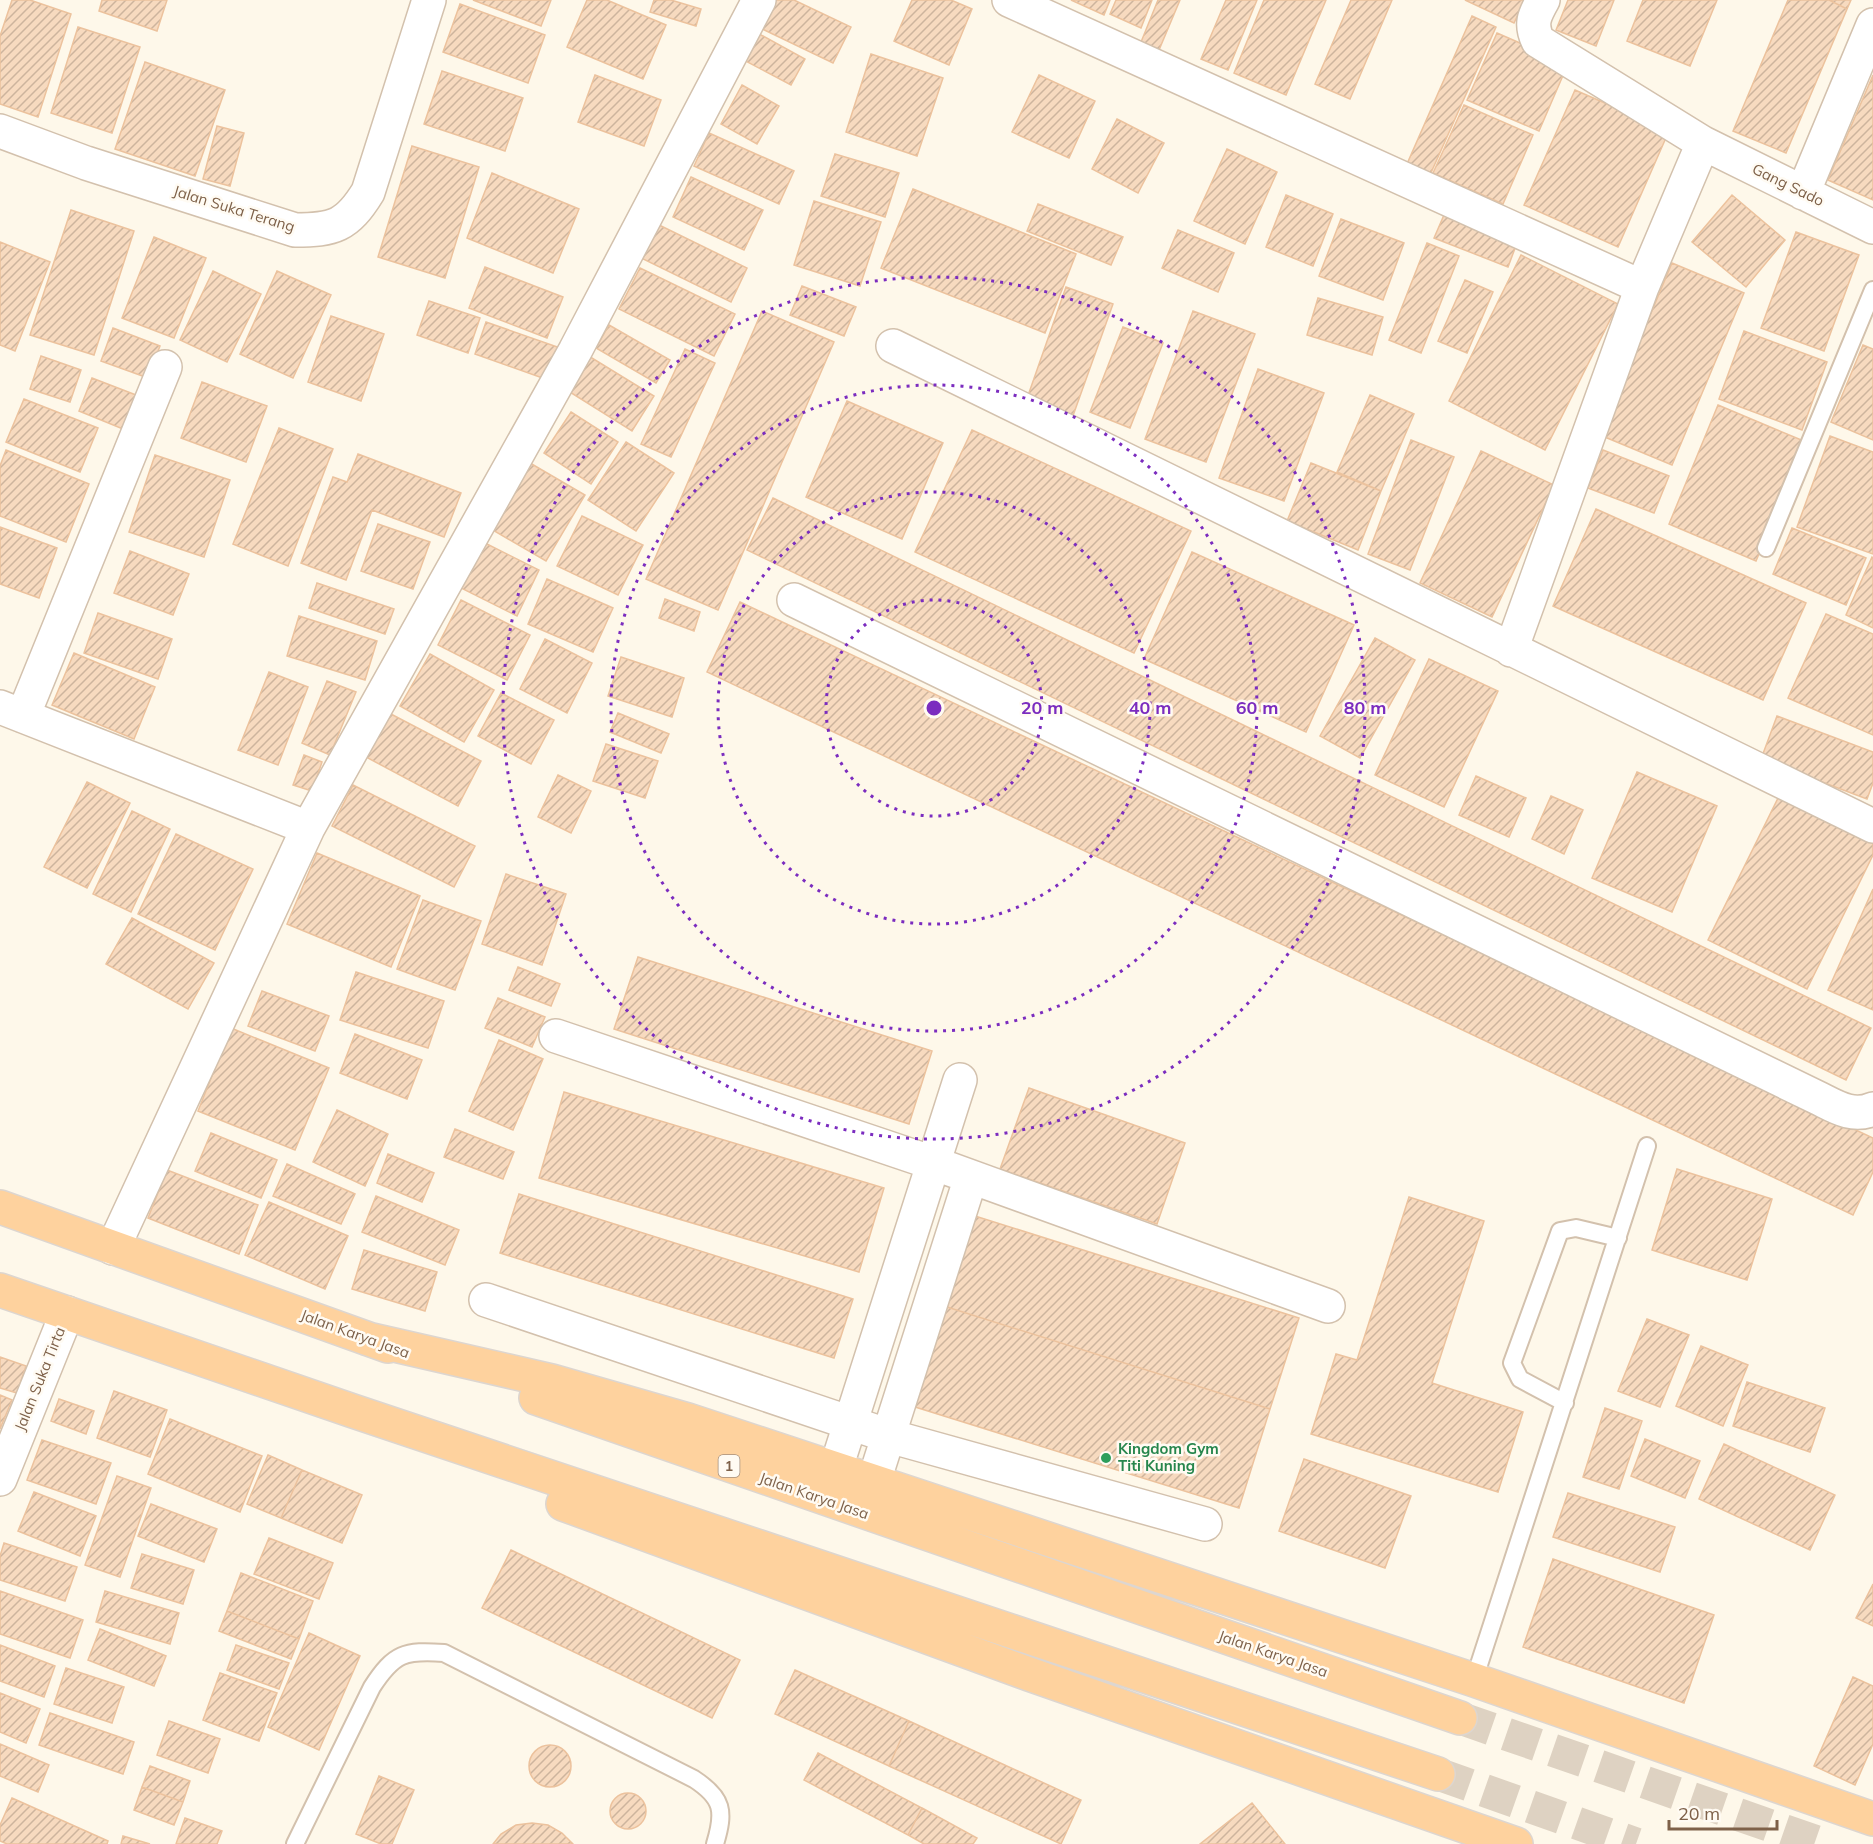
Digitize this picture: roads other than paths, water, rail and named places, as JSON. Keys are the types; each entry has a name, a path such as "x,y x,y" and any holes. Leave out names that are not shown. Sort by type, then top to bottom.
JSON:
{"highway":[{"name":"Jalan Karya Jasa","path":"0,1207 861,1512 1460,1718"},
{"path":"0,1290 352,1411 1438,1774"},
{"path":"368,1339 552,1381 688,1420 1474,1680 1873,1819"},
{"path":"352,1411 508,1483 656,1539 1029,1674 1516,1844"}],"street":[{"name":"Jalan Suka Terang","path":"0,131 86,163 295,230 321,230 340,225 355,213 368,192 429,0"},
{"path":"113,1248 308,828 575,351 759,0"},
{"path":"1009,0 1642,287"},
{"name":"Gang Sado","path":"1543,0 1534,18 1532,29 1538,41 1702,143 1873,227"},
{"path":"1803,193 1873,25"},
{"path":"1511,650 1642,287 1702,143"},
{"path":"893,346 1873,826"},
{"path":"165,367 12,712 308,828"},
{"path":"794,600 1818,1098 1851,1113 1862,1114 1873,1109"},
{"path":"556,1036 933,1163 1328,1306"},
{"path":"836,1468 960,1080"},
{"path":"874,1481 971,1177"},
{"path":"486,1300 889,1436 1204,1524"},
{"name":"Jalan Suka Tirta","path":"0,1479 67,1313"}],"lane":[{"path":"1766,548 1873,290"},
{"path":"1474,1680 1647,1146"},
{"path":"1565,1403 1520,1379 1512,1363 1560,1232 1576,1228 1618,1239"},
{"path":"295,1844 381,1673 386,1665 412,1651 444,1653 694,1779 713,1792 722,1814 714,1844"}],"tunnel":[{"path":"1460,1718 1823,1844"},
{"path":"1438,1774 1636,1844"}],"place":[{"name":"Kingdom Gym Titi Kuning","path":"1106,1458"}]}
